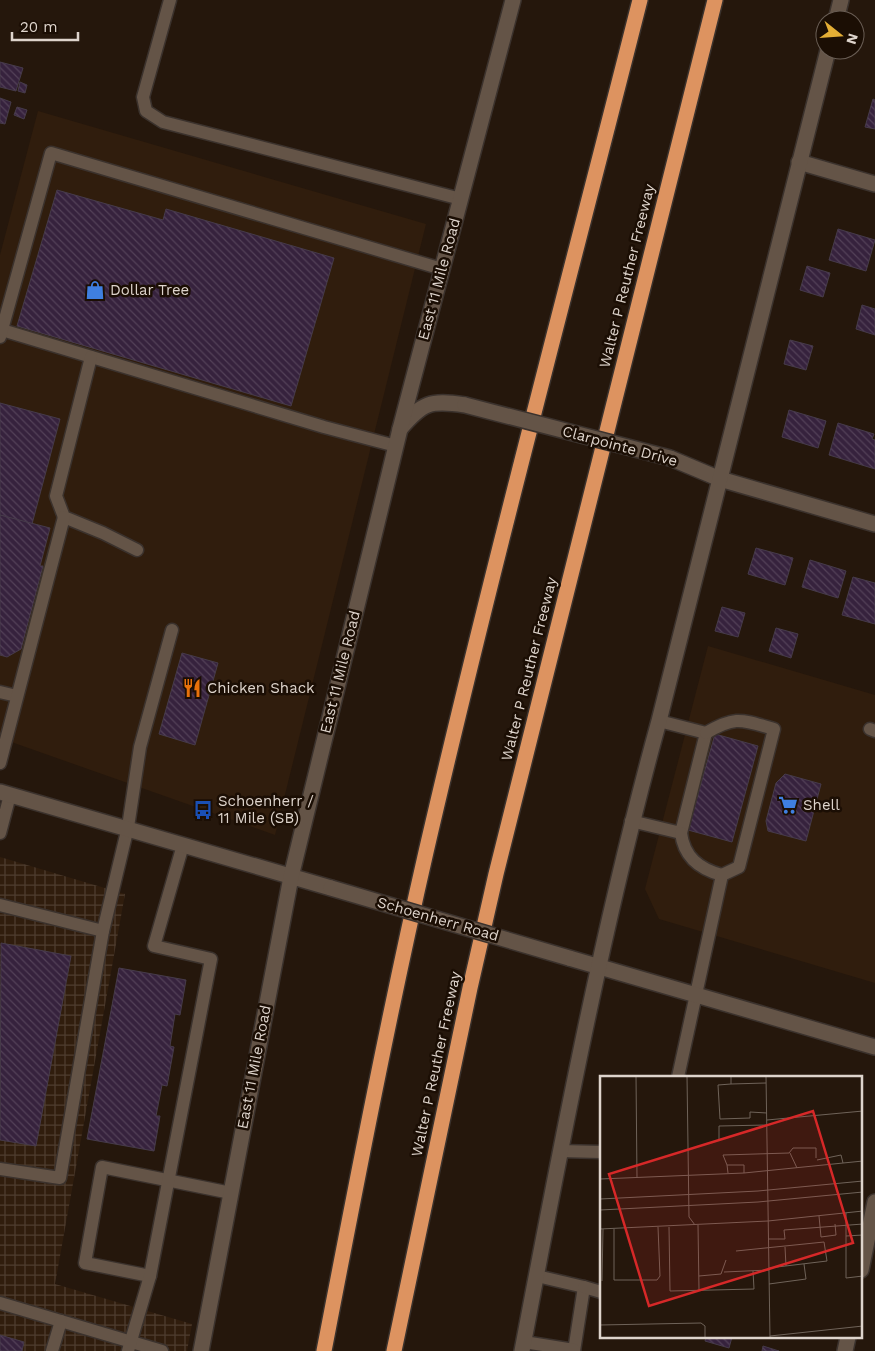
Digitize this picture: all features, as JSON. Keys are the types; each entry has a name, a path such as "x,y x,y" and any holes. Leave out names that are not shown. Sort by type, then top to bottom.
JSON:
{"highway":[{"path":"324,1351 362,1156 428,844 487,602 640,0"},
{"name":"Walter P Reuther Freeway","path":"394,1351 470,988 496,874 715,0"}],"main road":[{"name":"East 11 Mile Road","path":"201,1351 291,877 400,429 513,0"},
{"path":"523,1347 598,965 632,821 659,721 825,60"},
{"path":"799,162 875,184"},
{"name":"Clarpointe Drive","path":"400,429 415,410 428,403 440,401 465,405 670,458 720,479 875,524"},
{"name":"Schoenherr Road","path":"5,794 128,828 875,1047"},
{"path":"862,1265 875,1202"},
{"path":"845,1351 848,1338"}],"lane":[{"path":"170,0 143,97 146,111 163,122 460,199"},
{"path":"396,446 324,427 91,357 1,334 51,153 442,269"},
{"path":"0,763 64,517 56,496 91,357"},
{"path":"64,517 137,550"},
{"path":"0,1169 60,1178 103,931 128,828 140,747 172,630"},
{"path":"0,692 17,696"},
{"path":"738,719 774,729 739,868 722,874 709,872 693,862 683,848 681,834 706,733 722,723 738,719"},
{"path":"659,721 706,733"},
{"path":"0,832 5,794"},
{"path":"632,821 681,834"},
{"path":"129,1346 150,1276 211,959 154,946 183,845"},
{"path":"678,1076 722,874"},
{"path":"0,905 103,931"},
{"path":"560,1151 600,1152"},
{"path":"150,1276 85,1263 102,1167 231,1193"},
{"path":"536,1276 600,1292"},
{"path":"523,1347 574,1351 584,1287"},
{"path":"0,1303 61,1321 129,1346 162,1351"},
{"path":"52,1351 61,1321"}],"shaded area":[{"path":"38,111 426,224 275,835 0,738 0,255"},
{"path":"708,646 875,695 875,983 659,919 645,889"},
{"path":"0,857 125,894 55,1284 192,1324 187,1351 0,1351"}],"building":[{"path":"0,62 23,68 16,91 0,87"},
{"path":"20,82 27,85 25,93 18,91"},
{"path":"0,98 11,102 5,124 0,123"},
{"path":"873,99 875,100 875,129 865,127"},
{"path":"17,107 27,110 24,119 14,115"},
{"path":"57,190 163,220 166,209 334,258 291,406 17,326"},
{"path":"838,229 875,240 866,271 829,260"},
{"path":"807,266 830,273 823,297 800,290"},
{"path":"862,305 875,309 875,335 856,329"},
{"path":"790,340 813,346 806,370 784,364"},
{"path":"0,403 60,419 32,524 0,515"},
{"path":"789,410 826,421 818,448 782,437"},
{"path":"838,423 874,434 872,439 875,440 875,469 829,455"},
{"path":"0,515 50,528 40,566 43,566 21,649 7,657 0,655"},
{"path":"756,548 793,558 785,585 748,574"},
{"path":"810,560 846,571 838,598 802,587"},
{"path":"853,577 875,583 875,624 842,615"},
{"path":"722,607 745,613 738,637 715,631"},
{"path":"776,628 798,634 791,658 769,651"},
{"name":"Chicken Shack","path":"182,653 218,663 195,745 159,734"},
{"path":"715,734 758,746 732,842 688,830"},
{"path":"785,774 821,784 806,841 768,831 766,821 776,783"},
{"path":"1,943 71,956 36,1146 0,1140"},
{"path":"119,968 186,980 180,1015 175,1014 170,1046 174,1047 167,1086 162,1085 156,1116 160,1116 154,1151 87,1139"},
{"path":"0,1335 24,1342 22,1351 0,1351"},
{"path":"706,1338 732,1338 729,1348 705,1341"},
{"path":"763,1346 779,1351 762,1351"}],"place":[{"name":"Dollar Tree","path":"95,290"},
{"name":"Chicken Shack","path":"192,688"},
{"name":"Shell","path":"788,805"},
{"name":"Schoenherr / 11 Mile (SB)","path":"203,810"}]}
